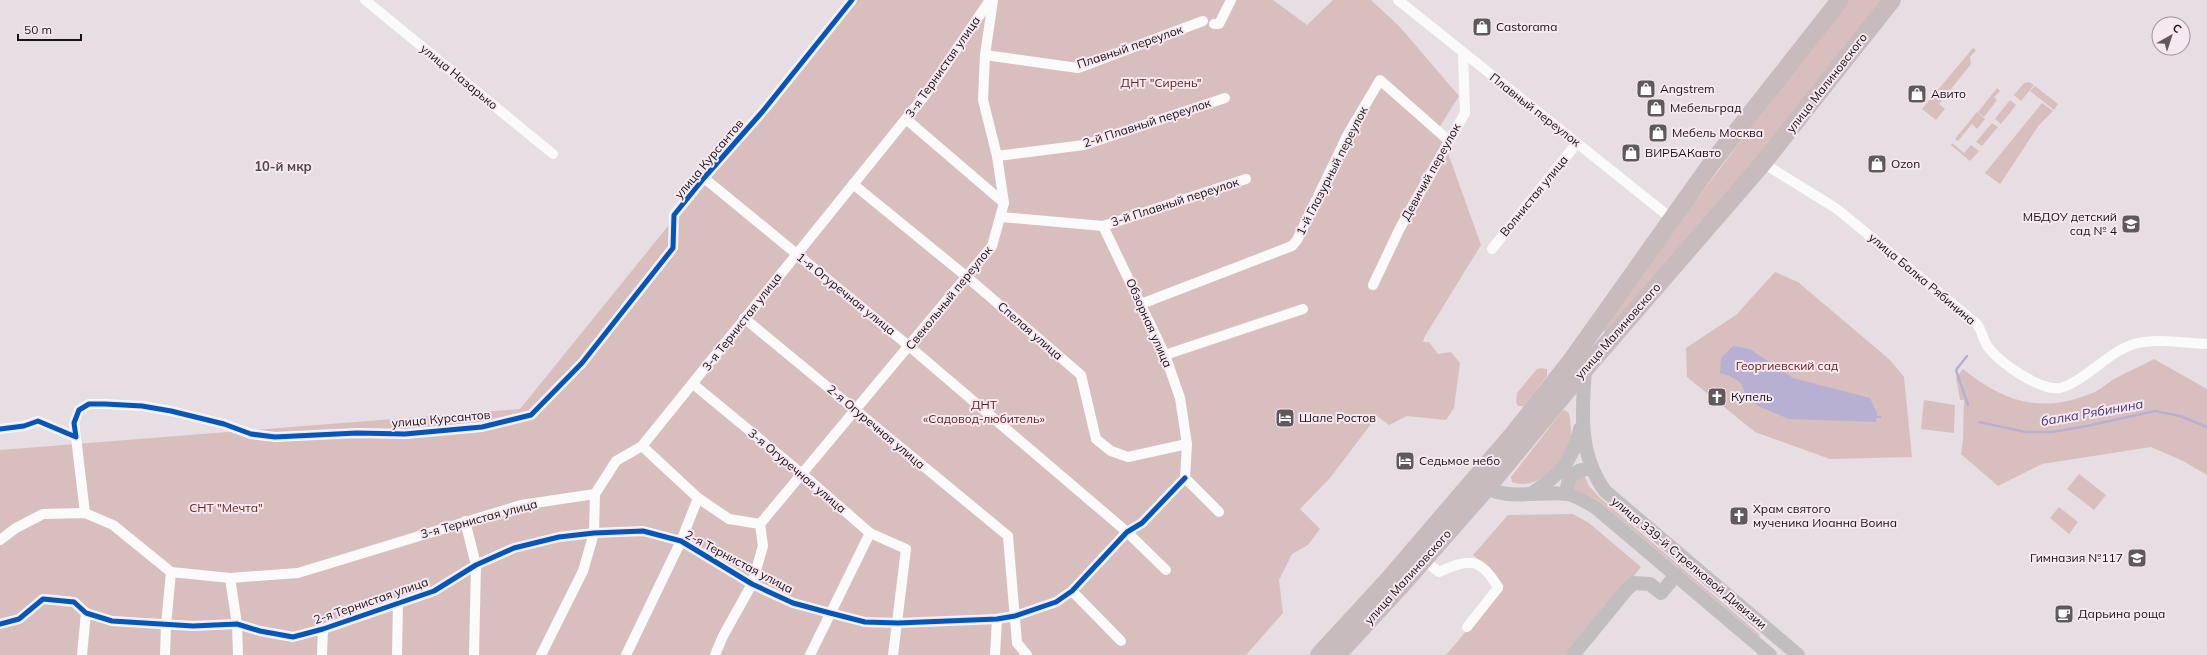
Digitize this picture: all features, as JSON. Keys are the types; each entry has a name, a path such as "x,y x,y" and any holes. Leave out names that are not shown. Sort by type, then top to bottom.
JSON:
{"highway":[{"name":"улица Малиновского","path":"1337,655 1424,560 1571,361 1751,111 1840,0"},
{"name":"улица Малиновского","path":"1318,655 1481,484 1585,369 1763,163 1892,0"}],"main road":[{"name":"улица 339-й Стрелковой Дивизии","path":"1585,369 1581,423 1591,469 1605,491 1618,504 1770,631 1788,653"},
{"path":"1530,495 1553,479 1565,467 1573,454 1581,423"},
{"path":"1567,494 1568,480 1572,475 1583,469 1591,469"},
{"name":"улица 339-й Стрелковой Дивизии","path":"1481,484 1510,494 1567,494 1595,507 1770,655"},
{"path":"1573,655 1627,589 1634,583 1650,584 1661,593 1676,575"},
{"path":"1757,645 1762,645 1768,642 1770,631"}],"street":[{"name":"улица Назарько","path":"365,0 553,154"},
{"name":"улица Курсантов","path":"85,513 74,423 80,410 89,404 142,406 171,411 224,424 251,434 275,437 357,433 405,434 482,427 531,415 582,363 673,248 674,216 704,178 763,111 852,0"},
{"name":"Свекольный переулок","path":"760,524 801,473 910,347 992,246 1004,203 997,156 983,100 985,55 991,0"},
{"name":"3-я Тернистая улица","path":"172,572 230,578 298,573 521,505 595,494 616,461 642,446 796,253 906,119 926,94 991,0"},
{"path":"1214,24 1218,24 1222,19 1231,0"},
{"name":"Плавный переулок","path":"1398,0 1463,54 1672,219"},
{"name":"Плавный переулок","path":"985,55 1078,68 1202,21"},
{"name":"Девичий переулок","path":"1373,285 1400,228 1464,113 1463,54"},
{"name":"1-й Глазурный переулок","path":"1141,304 1292,246 1297,240 1348,134 1380,80 1448,140"},
{"name":"2-й Плавный переулок","path":"997,156 1084,145 1225,98"},
{"path":"906,119 1004,203"},
{"name":"Волнистая улица","path":"1492,249 1577,143"},
{"name":"улица Балка Рябинина","path":"1763,163 1837,209 1976,323 1982,330 1983,338 1988,347 2017,372 2041,386 2060,388 2083,376 2122,348 2135,344 2165,342 2207,344"},
{"name":"1-я Огуречная улица","path":"704,178 910,347 1127,532 1166,570"},
{"name":"3-й Плавный переулок","path":"1103,226 1246,179"},
{"name":"Спелая улица","path":"853,184 967,277 1081,375 1096,439 1111,452 1128,457 1187,444"},
{"path":"1001,217 1103,226"},
{"name":"Обзорная улица","path":"1103,226 1165,355 1180,398 1187,444 1185,478"},
{"path":"1165,355 1303,309"},
{"name":"2-я Огуречная улица","path":"744,318 1008,536 1015,616"},
{"name":"3-я Огуречная улица","path":"693,384 801,473 870,533 906,549 898,623"},
{"path":"0,430 24,426 38,421 76,437"},
{"path":"642,446 698,498 730,519 760,524 763,546 752,584 723,636 715,655"},
{"path":"1185,478 1220,512"},
{"name":"2-я Тернистая улица","path":"0,624 19,619 43,599 74,602 86,613 112,621 166,625 237,624 260,631 293,637 323,629 434,590 476,565 514,548 559,537 594,533 643,531 681,541 752,584 793,603 865,622 898,623 997,619 1015,616 1056,602 1072,591 1127,532 1142,522 1185,478"},
{"path":"541,655 583,571 594,533 595,494"},
{"path":"626,655 681,541 698,498"},
{"path":"0,540 16,528 43,514 85,513 113,525 172,572 166,625 165,655"},
{"path":"465,521 476,565 474,655"},
{"path":"810,655 870,533"},
{"path":"1424,560 1440,572 1460,562 1471,562 1490,573 1498,588 1467,627"},
{"path":"230,578 237,624 238,655"},
{"path":"1072,591 1121,641"},
{"path":"397,655 398,602"},
{"path":"82,655 86,613"},
{"path":"1015,616 1017,643 1027,655"},
{"path":"995,655 997,619"},
{"path":"893,655 898,623"},
{"path":"322,655 323,629"}],"green space":[{"name":"ДНТ «Садовод-любитель»","path":"851,0 1273,0 1307,25 1333,0 1371,0 1400,27 1459,96 1439,128 1481,245 1425,336 1423,342 1429,342 1438,354 1451,352 1460,363 1454,408 1446,420 1407,416 1389,425 1377,416 1330,478 1300,509 1320,529 1308,545 1292,554 1279,580 1283,613 1246,655 0,655 0,450 520,409"},
{"path":"1850,0 1884,0 1748,169 1678,251 1605,332 1603,330 1693,204"},
{"path":"1973,48 1976,50 1970,57 1971,64 1939,104 1945,109 1936,120 1922,109"},
{"path":"2029,82 2034,85 2021,101 2014,95 2024,83"},
{"path":"2035,86 2058,104 2054,110 2030,91"},
{"path":"1997,88 2000,91 1994,97 1997,100 1984,117 1978,112"},
{"path":"2010,100 2016,105 2001,124 1995,119"},
{"path":"2042,103 2053,111 2039,125 2000,184 1985,173"},
{"path":"1977,112 1985,119 1977,129 1972,124 1958,141 1955,139"},
{"path":"1992,123 1998,127 1982,146 1976,142"},
{"path":"1952,143 1964,153 1971,145 1979,151 1970,161 1951,145"},
{"name":"Георгиевский сад","path":"1775,272 1798,282 1890,360 1904,377 1912,457 1830,459 1755,432 1687,377 1686,348 1736,315"},
{"path":"2154,359 2207,389 2207,475 2183,461 2151,447 2042,464 1998,486 1961,454 1963,440 1964,400 1960,400 1956,378 1963,369 1992,389 2007,396 2022,401 2055,403 2072,400 2093,393 2116,378"},
{"path":"1537,369 1547,369 1547,376 1524,406 1518,406 1516,402 1517,393"},
{"path":"1924,400 1955,405 1954,433 1921,429"},
{"path":"1565,410 1569,413 1571,433 1571,443 1568,453 1564,459 1543,477 1532,483 1519,484 1512,482 1511,477 1562,411"},
{"path":"1584,474 1589,486 1599,497 1759,634 1760,637 1598,500 1572,488 1573,483"},
{"path":"2079,474 2106,495 2094,510 2067,489"},
{"path":"2059,507 2078,522 2069,534 2050,518"},
{"path":"1573,514 1589,523 1641,567 1570,655 1446,655 1504,586 1494,572 1473,555 1508,515"}],"shaded area":[{"path":"1733,346 1750,349 1793,378 1870,398 1877,413 1876,422 1789,419 1758,406 1745,395 1742,386 1737,380 1720,373 1721,358"}],"waterway":[{"path":"1967,356 1956,370 1968,405"},
{"name":"балка Рябинина","path":"1979,422 2026,432 2052,432 2155,411 2180,416 2207,427"}],"cycle path":[{"path":"0,429 24,426 38,421 76,437 74,423 79,410 89,404 142,406 171,411 224,424 251,434 275,437 357,433 405,434 482,427 531,415 582,363 673,248 674,215 704,178 763,111 852,0"},
{"path":"0,624 19,619 43,599 74,602 86,613 112,621 193,626 237,624 260,631 293,637 323,629 434,591 476,565 514,548 559,537 594,533 643,531 681,541 752,584 793,603 865,622 898,623 997,619 1015,616 1056,602 1072,591 1127,532 1142,523 1185,478"}],"place":[{"name":"Castorama","path":"1482,27"},
{"name":"Angstrem","path":"1646,89"},
{"name":"Авито","path":"1917,94"},
{"name":"Мебельград","path":"1656,108"},
{"name":"Мебель Москва","path":"1658,133"},
{"name":"ВИРБАКавто","path":"1631,153"},
{"name":"Ozon","path":"1877,164"},
{"name":"МБДОУ детский сад № 4","path":"2131,224"},
{"name":"Купель","path":"1717,397"},
{"name":"Шале Ростов","path":"1285,418"},
{"name":"Седьмое небо","path":"1405,461"},
{"name":"Храм святого мученика Иоанна Воина","path":"1739,516"},
{"name":"Гимназия №117","path":"2137,558"},
{"name":"Дарьина роща","path":"2064,614"}],"district":[{"name":"10-й мкр","path":"283,166"}],"park label":[{"name":"ДНТ \"Сирень\"","path":"1161,83"},
{"name":"СНТ \"Мечта\"","path":"226,508"}]}
